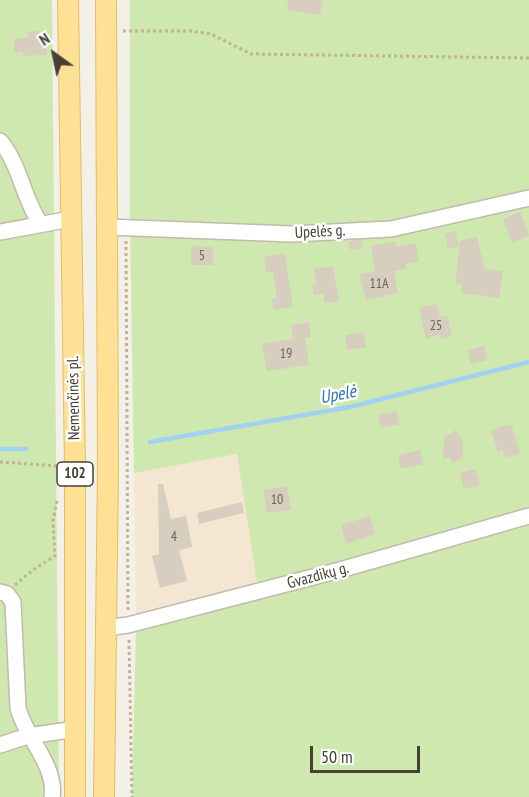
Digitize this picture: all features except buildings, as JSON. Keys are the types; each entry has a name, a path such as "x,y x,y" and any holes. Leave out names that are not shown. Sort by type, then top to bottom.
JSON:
{"main road":[{"name":"Nemenčinės pl.","path":"68,0 75,797"},
{"name":"Nemenčinės pl.","path":"104,797 116,228 106,0"}],"street":[{"path":"0,141 8,150 30,208 39,223"},
{"name":"Upelės g.","path":"116,228 292,234 391,229 529,198"},
{"path":"0,232 39,223 71,219"},
{"name":"Gvazdikų g.","path":"106,628 129,625 340,570 529,516"},
{"path":"0,592 8,594 13,602 18,708 28,736 40,753 54,787 52,797"},
{"path":"0,745 28,736 76,729"}],"path":[{"path":"106,31 191,31 211,34 251,54 529,58"},
{"path":"116,228 129,625 132,797"},
{"path":"0,462 64,467"}],"shaded area":[{"path":"237,454 259,596 136,628 134,473"}],"green space":[{"path":"0,0 52,0 59,797 0,797"},
{"path":"130,0 529,0 529,797 132,797 136,628 259,596 237,454 134,473 130,224"}],"waterway":[{"name":"Upelė","path":"150,442 350,407 529,362"},
{"name":"Upelė","path":"0,449 26,449"}]}
